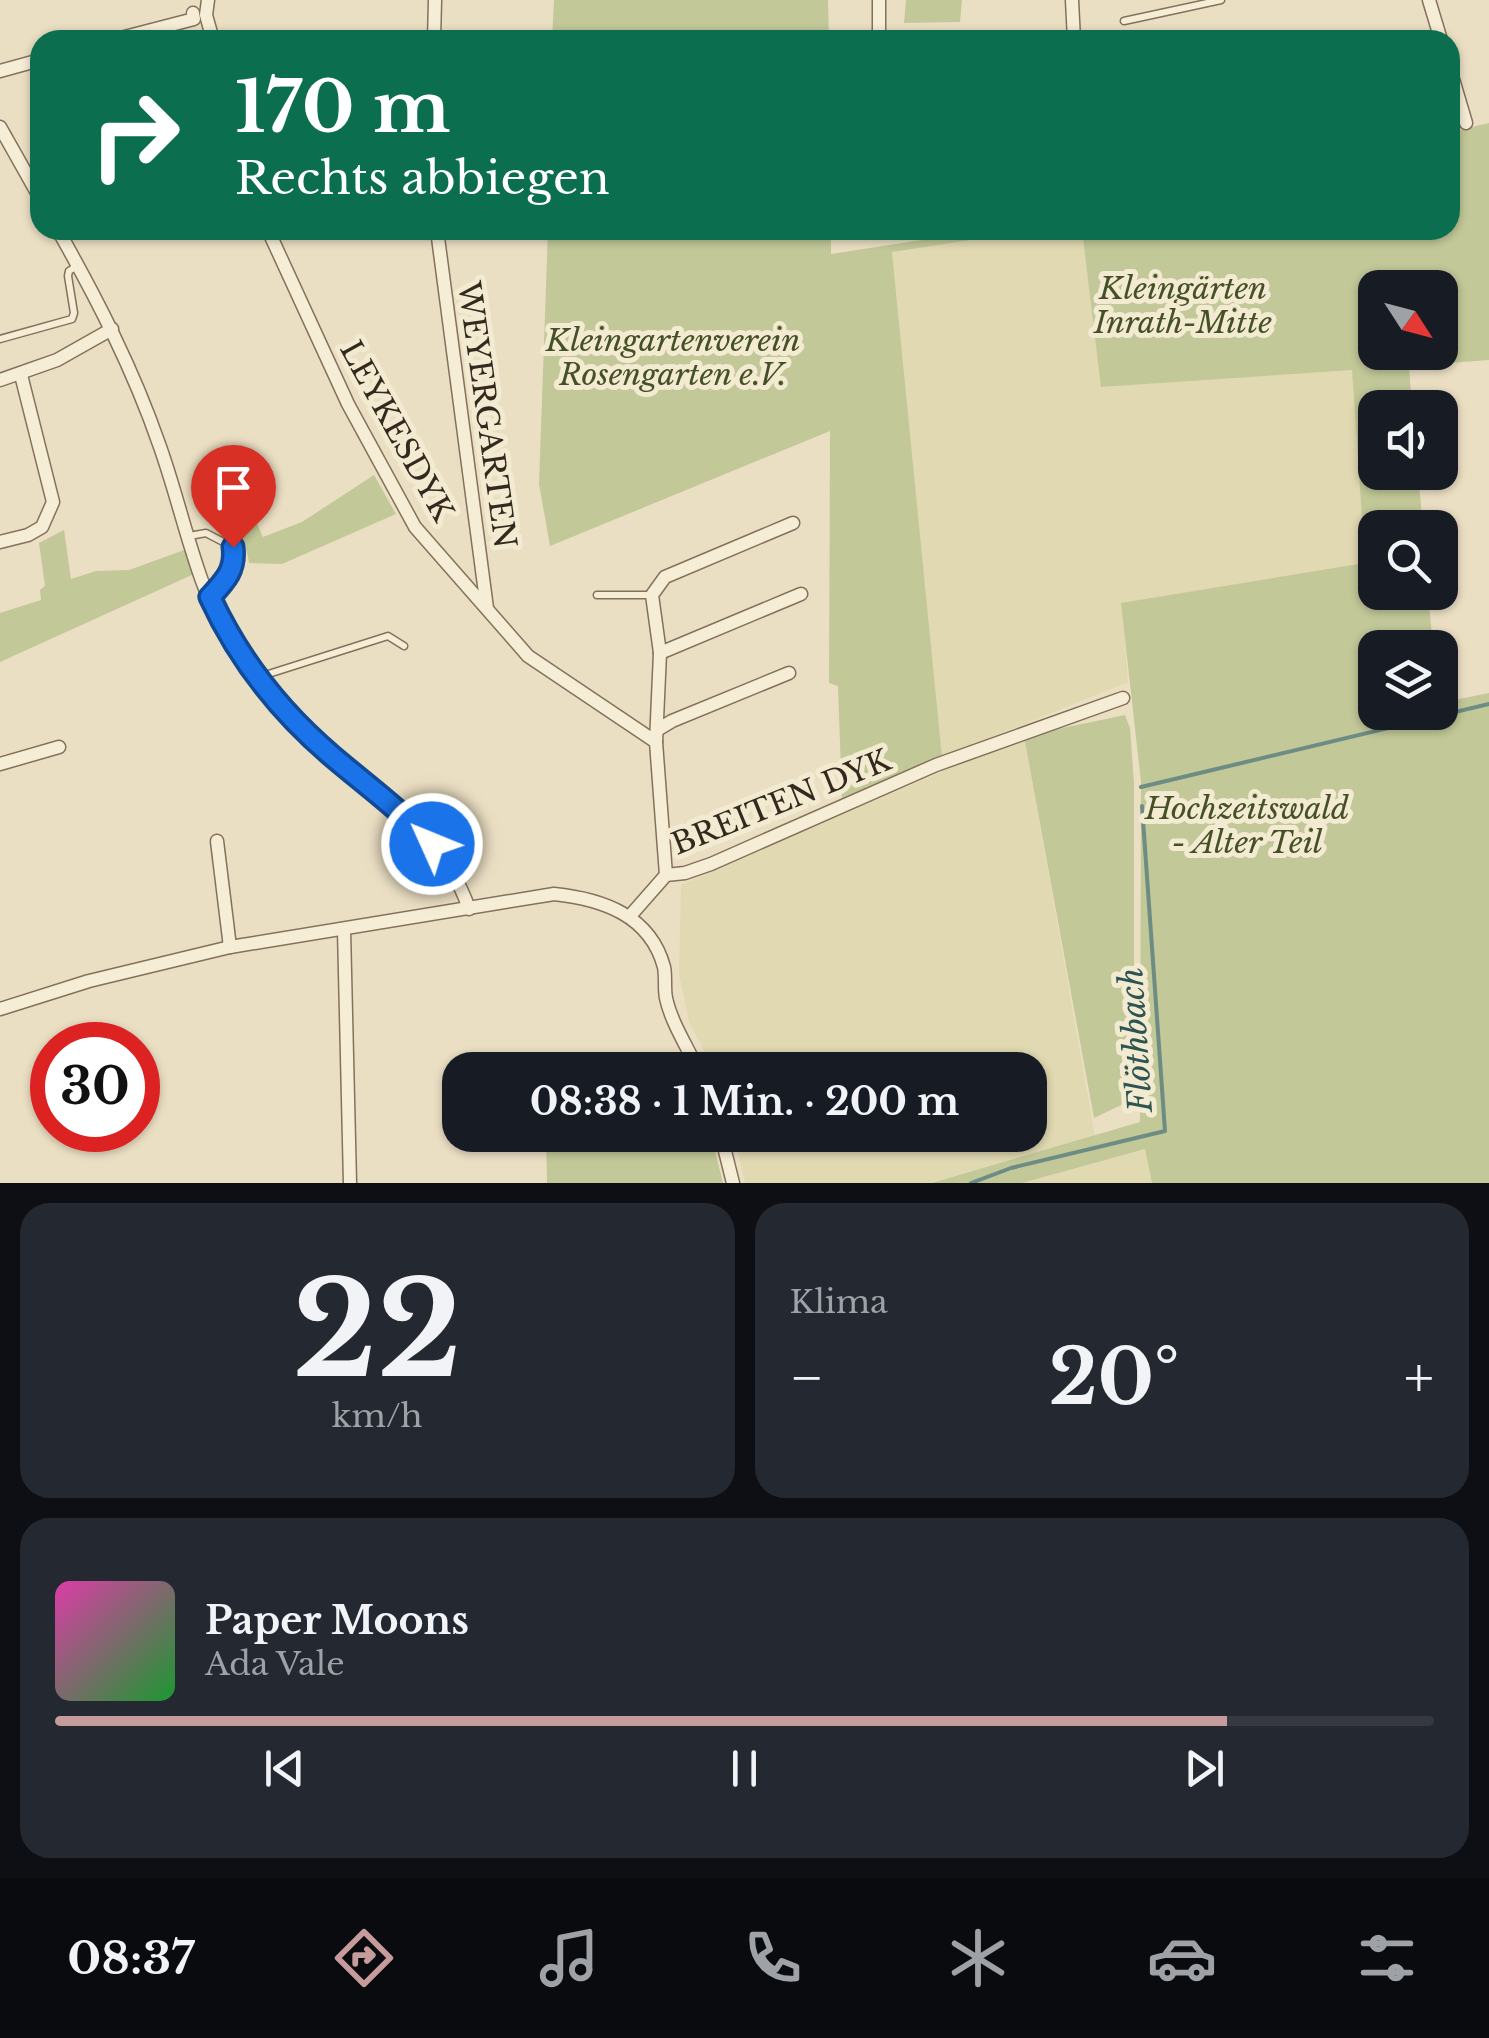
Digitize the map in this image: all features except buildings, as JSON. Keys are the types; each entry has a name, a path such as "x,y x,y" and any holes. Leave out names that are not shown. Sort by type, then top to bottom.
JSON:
{"street":[{"path":"208,0 206,15 210,30"},
{"path":"434,30 435,0"},
{"path":"879,0 879,30"},
{"path":"1072,0 1074,30"},
{"path":"1429,0 1438,30"},
{"path":"150,30 194,18 193,13"},
{"path":"0,71 30,63"},
{"path":"1460,103 1466,123"},
{"path":"1,130 30,181"},
{"path":"64,240 112,329 158,442 210,597 232,644 277,702 328,753 411,821 449,862 470,908"},
{"name":"LEYKESDYK","path":"273,240 348,404 415,527 528,656 657,736"},
{"name":"WEYERGARTEN","path":"438,240 487,608"},
{"path":"0,380 21,376 112,329"},
{"path":"0,542 42,527 52,502 21,376"},
{"path":"666,875 657,736 660,653 652,595 666,577 792,524"},
{"path":"660,653 802,594"},
{"path":"657,736 672,721 789,674"},
{"name":"BREITEN DYK","path":"630,916 666,875 711,864 936,765 1123,698"},
{"path":"0,764 59,747"},
{"path":"217,841 230,947"},
{"path":"0,1009 89,981 230,947 554,894 604,902 630,916 649,937 664,967 666,1000 690,1052"},
{"path":"344,930 350,1183"},
{"path":"725,1152 733,1183"}],"lane":[{"path":"1124,21 1222,0"},
{"path":"0,338 72,320 68,276 78,266"},
{"path":"189,536 206,534 233,547 235,560 229,576 210,597"},
{"path":"597,595 652,595"},
{"path":"258,678 388,636 404,646"}],"shaded area":[{"path":"967,240 1083,240 1102,387 1352,369 1361,510 1358,510 1358,565 1122,603 1128,682 942,757 892,251"},
{"path":"1024,736 1095,1136 1047,1150 1047,1052 705,1052 689,1022 679,974 681,885"},
{"path":"1145,1149 1152,1183 1022,1183"},
{"path":"738,1152 1040,1152 932,1183 745,1183"}],"green space":[{"path":"554,0 828,0 829,30 552,30"},
{"path":"906,0 962,0 960,22 904,23"},
{"name":"Kleingärten Inrath-Mitte","path":"1489,123 1489,360 1458,362 1458,270 1358,270 1358,370 1409,370 1411,390 1358,390 1358,459 1352,370 1101,387 1083,240 1460,240 1460,130"},
{"name":"Kleingartenverein Rosengarten e.V.","path":"548,240 831,240 831,254 921,240 971,240 892,252 942,757 842,799 838,686 829,683 830,431 550,546 539,484"},
{"path":"374,475 396,514 282,564 249,563 237,536 210,521 221,505 239,504 254,517 263,537 302,522"},
{"path":"1360,490 1420,490 1421,510 1361,510"},
{"path":"64,530 71,579 96,571 129,570 187,549 194,574 0,662 0,613 41,600 40,590 45,586 39,543"},
{"name":"Hochzeitswald - Alter Teil","path":"1358,564 1358,610 1430,610 1431,630 1358,630 1358,730 1458,730 1458,699 1489,693 1489,1183 1152,1183 1145,1149 1022,1183 932,1183 1140,1122 1141,782 1121,603"},
{"path":"1125,715 1130,728 1134,783 1134,1099 1094,1118 1024,736"},
{"path":"546,1152 715,1152 723,1183 547,1183"}],"waterway":[{"name":"Flöthbach","path":"1141,787 1489,704"},
{"name":"Flöthbach","path":"971,1183 1011,1168 1165,1131 1142,806"}],"route":[{"path":"233,547 235,560 229,576 210,597 232,644 277,702 328,753 411,821 432,844"}]}
